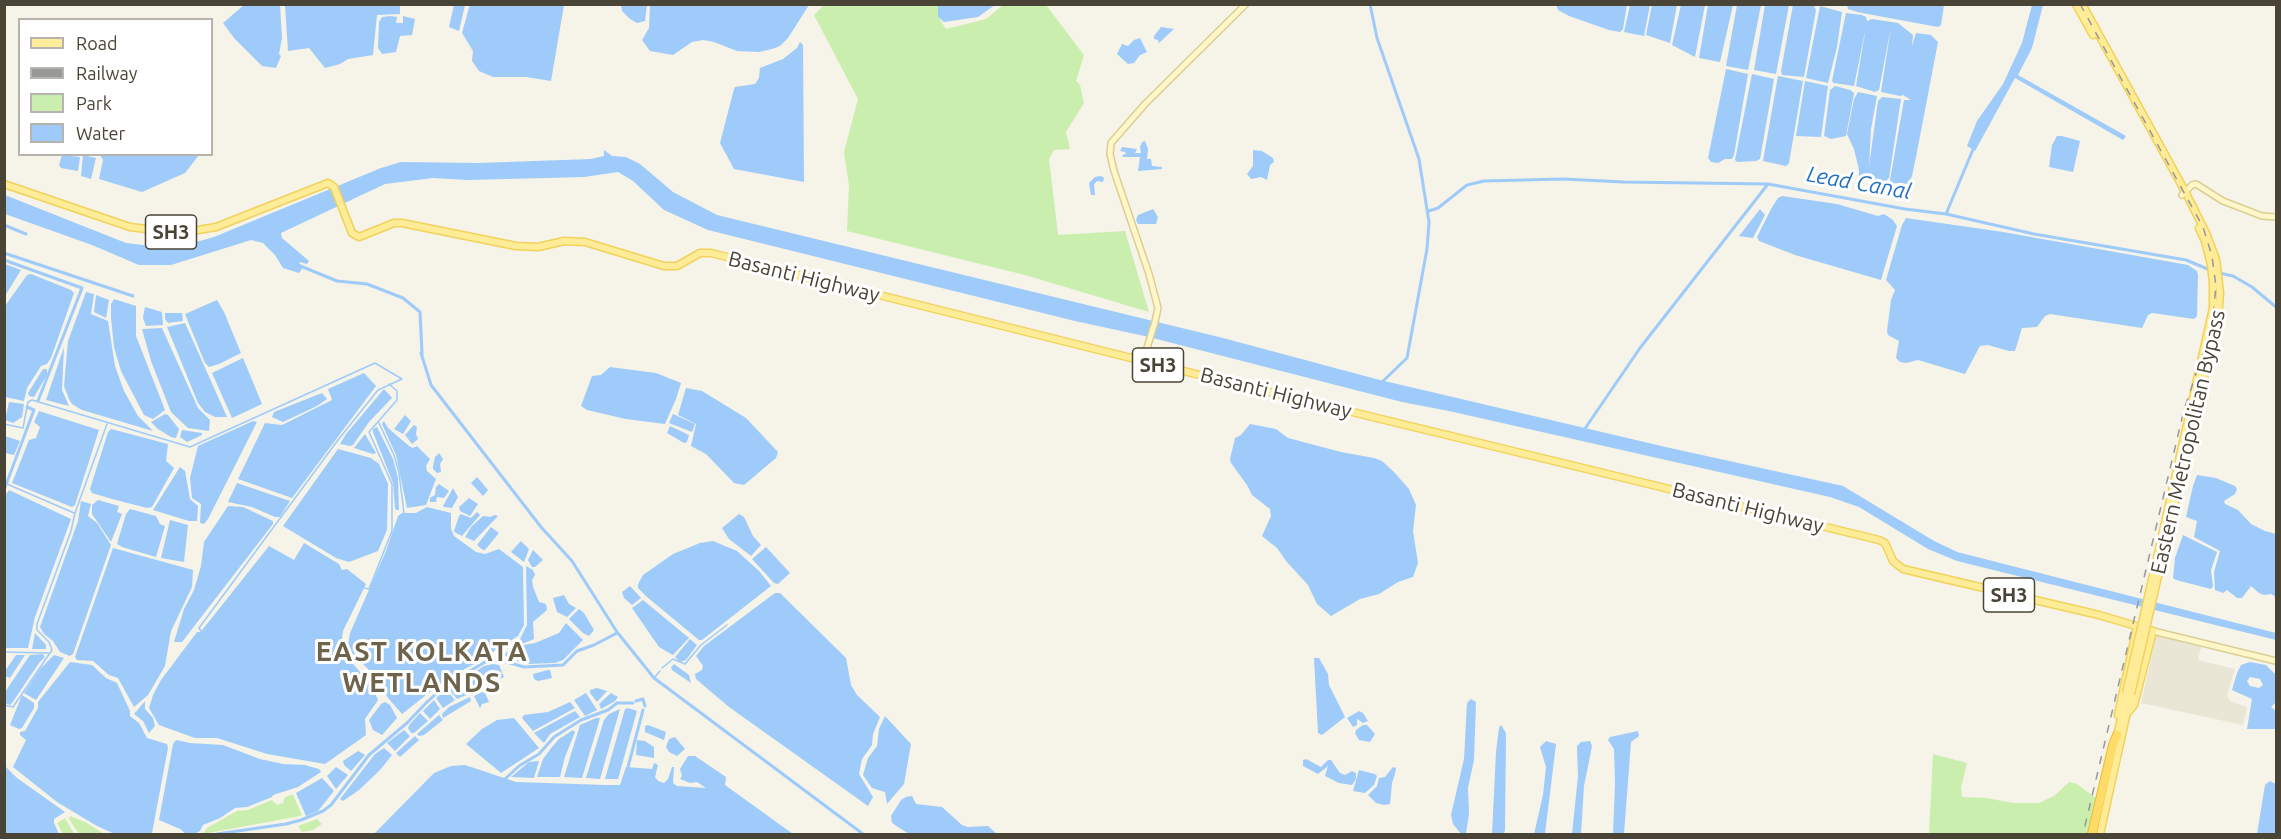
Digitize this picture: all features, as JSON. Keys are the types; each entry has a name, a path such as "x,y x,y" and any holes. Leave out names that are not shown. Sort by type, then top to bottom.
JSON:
{"highway":[{"path":"2093,834 2109,759 2117,735"}],"main road":[{"path":"1143,361 1158,308 1114,171 1110,154 1111,143 1145,104 1246,4"},
{"path":"2076,4 2184,194 2190,186 2196,184 2223,201 2262,216 2277,217"},
{"name":"Eastern Metropolitan Bypass","path":"2082,6 2202,229 2214,265 2219,304 2215,330 2129,693 2127,714 2100,834"},
{"name":"Basanti Highway","path":"4,184 148,231 180,233 216,227 328,183 334,188 352,232 359,237 394,223 406,223 524,247 538,247 564,241 585,242 664,266 680,265 700,253 711,253 1879,540 1888,549 1893,561 1909,570 2099,615 2137,627"},
{"path":"2120,724 2119,708 2137,627"},
{"name":"SH3","path":"2137,627 2153,631"},
{"path":"2127,714 2134,705 2153,631 2277,661"},
{"path":"2093,834 2129,693"}],"shaded area":[{"path":"2156,635 2201,647 2198,660 2235,669 2227,695 2230,701 2247,707 2243,725 2141,703"}],"green space":[{"path":"824,5 938,5 938,17 946,29 986,19 1003,5 1046,5 1084,55 1076,81 1080,85 1084,103 1066,132 1070,149 1054,150 1049,159 1058,235 1125,231 1149,312 1025,275 847,231 849,186 844,152 858,99 814,15"},
{"path":"1933,754 1967,763 1961,788 1962,797 1986,798 2013,803 2039,803 2054,796 2069,782 2077,784 2096,798 2087,834 1929,834"},
{"path":"291,795 302,815 300,816 203,834 207,828 237,811 248,810 272,800 277,805 283,803 285,797"},
{"path":"70,816 104,834 79,834 69,819"},
{"path":"65,818 74,834 63,834 57,823"},
{"path":"317,819 322,824 313,830 302,832 298,826"}],"water":[{"path":"470,4 564,5 551,81 526,77 493,77 479,71 472,61 473,51 462,33"},
{"path":"650,4 809,5 788,38 780,46 772,49 759,52 737,51 703,40 692,42 673,55 650,51 642,40 649,28"},
{"path":"938,4 995,5 978,17 944,22 938,17"},
{"path":"1556,4 1627,5 1623,29 1620,32 1609,30 1569,16 1558,10"},
{"path":"1809,4 1816,10 1804,77 1782,75 1793,5"},
{"path":"1847,4 1944,5 1941,25 1938,27 1857,12 1848,9"},
{"path":"244,5 280,5 282,38 279,54 281,56 276,68 262,66 234,38 223,23"},
{"path":"285,5 400,5 400,14 377,15 373,55 348,59 325,68 309,48 288,51"},
{"path":"454,5 465,5 459,31 449,27"},
{"path":"621,5 647,5 645,21 637,23 630,19 622,11"},
{"path":"1630,5 1650,5 1644,36 1624,32"},
{"path":"1652,5 1677,5 1670,43 1646,35"},
{"path":"1681,5 1705,5 1695,57 1672,45"},
{"path":"1708,5 1733,5 1720,62 1699,58"},
{"path":"1737,5 1761,5 1748,70 1726,66"},
{"path":"1765,5 1789,5 1776,74 1754,70"},
{"path":"2032,5 2043,5 2032,48 2018,75 2126,136 2123,140 2015,78 1975,151 1967,146 1977,121 2003,84 2022,43"},
{"path":"1820,6 1842,12 1837,47 1828,83 1806,78"},
{"path":"1846,13 1862,15 1867,21 1872,19 1898,23 1913,35 1912,46 1916,33 1931,35 1938,42 1912,176 1908,184 1891,183 1890,180 1904,100 1911,100 1903,95 1881,92 1891,27 1879,90 1875,92 1856,86 1866,27 1854,86 1834,83 1832,81"},
{"path":"390,16 397,17 396,23 403,23 403,16 415,19 412,35 400,36 396,52 382,54 378,48 379,22 382,17"},
{"path":"1161,27 1174,29 1159,43 1154,36"},
{"path":"1140,38 1147,52 1140,55 1134,63 1128,64 1117,54 1122,44 1128,46"},
{"path":"800,42 803,45 804,182 734,169 720,143 735,87 755,84 759,78 760,68 783,59 797,48"},
{"path":"1726,69 1748,74 1734,155 1732,159 1725,159 1718,163 1711,162 1708,158"},
{"path":"1752,74 1774,79 1760,159 1737,162 1735,160"},
{"path":"1778,76 1803,81 1789,163 1786,166 1763,161"},
{"path":"1805,81 1828,86 1821,137 1796,136"},
{"path":"1835,86 1854,93 1846,136 1831,139 1824,136 1830,90"},
{"path":"1858,92 1877,96 1871,129 1869,166 1878,101 1882,97 1901,99 1889,178 1884,183 1859,178 1854,149 1847,134 1854,99"},
{"path":"2057,136 2080,141 2073,172 2049,167 2052,145"},
{"path":"1145,141 1148,149 1147,159 1151,159 1152,166 1162,167 1162,169 1138,171 1140,157 1123,157 1122,155 1126,154 1120,151 1122,147 1137,149 1135,153 1141,153 1140,147"},
{"path":"604,150 612,156 626,157 640,164 673,192 717,215 1223,338 1376,379 1843,486 1949,550 2276,633 2276,640 1957,561 1928,549 1859,507 1830,497 1402,402 1149,337 1075,321 708,230 664,210 633,181 618,172 584,177 468,180 433,178 385,184 281,233 282,238 309,261 307,264 300,262 302,269 299,273 283,268 275,255 263,243 251,240 171,265 139,265 92,245 5,214 5,195 126,243 160,247 189,244 214,237 381,168 401,162 479,163 591,159 604,156"},
{"path":"1253,150 1262,151 1273,158 1274,162 1270,165 1267,180 1261,177 1251,179 1247,174 1253,166"},
{"path":"62,156 80,157 78,171 61,168 59,165"},
{"path":"83,156 96,158 91,179 81,176"},
{"path":"101,156 198,156 185,173 142,192 99,179 103,160"},
{"path":"1095,177 1104,178 1103,182 1097,181 1094,184 1095,195 1091,195 1089,183"},
{"path":"1782,196 1837,204 1878,216 1884,214 1893,220 1897,226 1881,280 1795,255 1759,241 1757,237 1771,209"},
{"path":"1153,209 1158,217 1156,224 1138,224 1136,220 1138,215"},
{"path":"1760,209 1765,215 1753,238 1739,236"},
{"path":"1906,218 2003,232 2188,265 2197,271 2198,275 2197,316 2194,319 2152,313 2148,315 2142,328 2050,314 2045,316 2037,327 2022,328 2015,351 1988,345 1980,346 1965,374 1918,360 1900,362 1896,358 1899,341 1888,335 1887,331 1891,300 1895,290 1886,280"},
{"path":"4,264 21,270 5,296"},
{"path":"31,274 74,293 51,358 47,364 41,366 27,388 24,401 5,397 5,306 27,275"},
{"path":"86,292 94,294 91,314 108,321 115,366 124,391 138,416 153,431 82,410 72,404 69,399 64,386 68,341"},
{"path":"96,295 109,300 106,318 94,312"},
{"path":"114,299 136,306 136,336 165,410 153,419 144,415 121,371 114,347 111,318 111,304"},
{"path":"217,300 241,353 209,367 205,363 185,314"},
{"path":"145,307 162,312 163,325 146,326 143,318"},
{"path":"165,313 182,313 183,321 168,323"},
{"path":"185,323 227,417 215,417 205,412 198,403 167,327"},
{"path":"162,328 198,408 210,420 209,431 188,428 171,412 151,361 142,329"},
{"path":"64,347 62,390 69,406 46,400"},
{"path":"243,358 262,404 232,418 212,373"},
{"path":"610,367 656,373 681,383 665,424 626,419 587,410 581,406 592,376 601,375"},
{"path":"43,369 47,369 47,375 34,397 29,396 28,393"},
{"path":"364,373 376,386 292,498 238,479 265,423 282,425 332,400 328,389"},
{"path":"686,388 702,391 746,418 778,452 776,458 744,485 734,483 706,454 691,446 696,424 678,415"},
{"path":"384,389 392,398 369,422 353,445 340,444 346,434"},
{"path":"322,393 327,399 317,406 283,422 272,417 274,412"},
{"path":"9,402 24,404 22,417 13,423 5,420"},
{"path":"39,411 99,430 75,505 72,507 12,483 29,440 36,438 40,427 34,422"},
{"path":"165,414 179,429 176,438 158,429 151,422"},
{"path":"673,414 695,424 692,432 669,423"},
{"path":"405,415 411,421 403,434 394,429"},
{"path":"253,421 257,422 208,519 204,524 200,523 201,504 192,498 190,478 198,446"},
{"path":"384,421 388,428 409,446 413,448 417,446 430,459 426,466 427,471 436,479 426,505 407,508 396,455 382,424"},
{"path":"1250,424 1276,429 1288,438 1374,458 1382,461 1394,472 1409,489 1416,505 1413,531 1418,563 1413,577 1398,582 1379,594 1360,599 1331,616 1317,604 1308,585 1277,548 1262,536 1271,516 1270,509 1252,495 1231,463 1235,438 1241,435"},
{"path":"414,425 417,427 418,439 412,444 405,435"},
{"path":"670,426 689,435 687,442 684,443 667,433"},
{"path":"377,427 393,459 398,478 399,510 395,508 393,483 373,432 373,429"},
{"path":"111,429 168,444 166,461 174,468 152,507 147,508 92,493 90,489 108,432"},
{"path":"182,430 202,433 202,435 187,442 180,437"},
{"path":"365,434 376,453 354,448"},
{"path":"5,436 20,441 14,455 5,453"},
{"path":"338,449 371,458 379,464 388,484 387,530 378,551 349,562 336,558 283,526"},
{"path":"439,453 443,459 440,464 441,472 437,473 433,466 435,457"},
{"path":"180,467 185,471 190,499 198,506 197,521 189,521 153,510"},
{"path":"2197,475 2216,478 2235,486 2237,489 2235,494 2224,501 2225,504 2238,510 2251,524 2276,534 2276,597 2259,593 2251,586 2242,598 2237,598 2227,590 2223,593 2215,590 2214,572 2220,551 2194,537 2197,521 2186,517"},
{"path":"477,477 488,490 483,496 471,483"},
{"path":"237,483 290,501 280,517 252,507 228,502"},
{"path":"439,484 449,491 444,498 437,497 436,502 430,502 430,498 435,495"},
{"path":"453,488 458,497 452,508 444,507 443,506"},
{"path":"9,490 71,519 35,617 28,648 5,648 4,497"},
{"path":"469,498 478,504 470,516 460,511 459,507"},
{"path":"98,500 119,506 117,512 122,514 111,542 92,514 92,505"},
{"path":"81,501 91,504 88,516 97,523 111,545 73,654 70,656 60,652 40,627 78,521"},
{"path":"228,506 243,507 273,521 273,524 182,642 174,642 184,609 194,590 201,566 204,542"},
{"path":"427,507 451,513 451,529 454,536 476,552 485,554 499,549 523,567 524,625 518,636 491,653 490,656 449,677 402,714 388,698 373,674 350,651 348,645 350,633 386,551 398,516 402,513 416,513"},
{"path":"130,509 156,516 160,524 165,526 156,557 117,544 126,514"},
{"path":"477,512 480,515 462,536 454,531 461,514 471,518"},
{"path":"739,514 744,517 753,536 761,545 751,556 729,539 722,528"},
{"path":"483,516 498,516 474,541 465,537 471,527"},
{"path":"170,520 188,525 184,562 161,558"},
{"path":"491,527 499,533 483,550 477,545"},
{"path":"2183,535 2217,552 2211,570 2213,586 2211,589 2173,578 2175,558"},
{"path":"521,541 529,549 524,562 511,552"},
{"path":"713,541 737,551 759,571 771,586 702,640 699,640 647,597 638,588 638,584 643,575 673,554 700,543"},
{"path":"304,543 339,564 342,570 347,569 366,584 343,631 342,639 343,652 371,685 378,700 365,719 366,735 325,764 267,754 217,738 195,738 159,725 149,708 153,695 161,680 197,632 203,629 269,546 294,560"},
{"path":"766,547 790,573 778,584 774,583 752,559"},
{"path":"113,548 193,570 192,587 171,631 165,666 148,695 134,707 118,678 109,675 93,661 77,660 75,657"},
{"path":"533,550 543,560 535,567 532,567 528,560"},
{"path":"526,566 533,570 535,575 532,580 533,587 539,602 546,604 547,610 533,622 534,639 522,644 519,641 527,625"},
{"path":"630,586 641,598 632,605 624,598 622,592"},
{"path":"775,593 780,593 846,658 851,685 857,695 880,717 873,734 872,745 862,759 859,774 873,797 868,806 729,707 696,679 695,674 702,670 703,666 696,656 704,646"},
{"path":"564,595 569,604 576,608 567,617 557,612 553,598"},
{"path":"643,600 689,638 673,655 659,647 632,608"},
{"path":"579,609 594,630 589,636 569,619"},
{"path":"566,623 583,640 563,660 555,663 527,664 502,655 518,646 535,643 559,633"},
{"path":"35,633 46,645 46,649 32,649"},
{"path":"690,639 697,645 686,660 680,662 675,657"},
{"path":"43,654 45,657 12,703 10,705 5,703 5,692 30,655"},
{"path":"16,655 25,655 10,678 5,676 5,671"},
{"path":"54,655 64,658 36,700 24,693 40,669"},
{"path":"1314,658 1319,658 1328,674 1329,685 1345,717 1322,735 1318,733"},
{"path":"70,662 92,665 106,678 117,683 130,711 130,716 139,723 147,738 167,744 152,833 115,834 97,826 57,802 13,767 26,740 20,732 25,731 38,708 38,702"},
{"path":"2250,662 2266,665 2276,675 2276,702 2271,707 2276,711 2276,729 2247,729 2252,699 2232,690 2241,665","holes":["2250,677 2260,679 2263,685 2259,688 2250,686 2247,681"]},
{"path":"493,664 499,665 504,677 489,684 480,681 476,671"},
{"path":"674,664 689,675 691,683 672,670 671,667"},
{"path":"548,670 552,678 538,681 534,679 533,674"},
{"path":"473,672 479,686 472,692 461,681"},
{"path":"458,682 469,694 457,699 448,688"},
{"path":"597,688 607,691 597,702 590,690"},
{"path":"446,690 455,700 443,708 436,698"},
{"path":"485,693 489,702 482,704 480,708 474,696"},
{"path":"586,693 597,710 585,716 574,700"},
{"path":"611,693 618,697 601,709 599,704"},
{"path":"22,695 34,703 34,708 22,728 19,729 10,725"},
{"path":"470,697 471,701 443,718 442,714 449,707"},
{"path":"1471,699 1476,702 1474,760 1468,788 1469,814 1466,833 1461,834 1453,824 1451,815 1464,759 1467,703"},
{"path":"434,700 440,709 430,719 423,711"},
{"path":"145,701 145,709 153,718 155,726 149,733 143,721 134,714"},
{"path":"385,702 390,705 397,718 382,735 373,730 369,720"},
{"path":"570,702 575,708 533,731 522,718 524,715 548,712"},
{"path":"620,709 600,779 586,778 604,720 609,714"},
{"path":"625,709 637,711 618,779 605,779"},
{"path":"575,711 580,717 550,734 544,743 534,733"},
{"path":"1359,711 1368,721 1363,723 1357,719 1357,725 1353,727 1347,718"},
{"path":"420,713 428,721 411,733 408,728"},
{"path":"439,715 443,720 424,735 417,734"},
{"path":"885,716 911,744 904,784 887,804 885,792 872,788 863,775 868,758 877,746 879,729"},
{"path":"514,718 539,748 501,773 466,744 482,729 497,720"},
{"path":"600,718 582,778 564,777 580,725"},
{"path":"1363,725 1367,725 1375,734 1370,742 1359,740 1355,733"},
{"path":"1501,725 1506,733 1505,830 1504,834 1492,834 1496,752"},
{"path":"645,726 666,732 664,740 645,732"},
{"path":"404,730 410,736 395,751 387,743"},
{"path":"573,730 575,732 560,777 537,777 543,759 552,747 559,739"},
{"path":"1638,731 1639,736 1631,742 1624,834 1613,834 1614,749 1608,740 1610,737"},
{"path":"415,736 419,740 400,757 396,753"},
{"path":"675,737 685,749 677,756 669,752 666,747 669,739"},
{"path":"176,740 223,745 260,759 283,764 305,765 319,769 321,772 298,787 247,807 235,808 203,825 200,831 186,834 159,820 173,744"},
{"path":"637,740 645,741 654,747 654,758 636,755"},
{"path":"1546,741 1556,744 1545,834 1534,834 1543,795 1546,767 1540,747"},
{"path":"1590,741 1592,746 1584,786 1581,834 1572,834 1578,776 1577,746 1581,742"},
{"path":"384,748 392,755 380,770 359,790 343,801 340,799 375,754"},
{"path":"358,751 365,755 351,771 343,761"},
{"path":"688,756 695,756 726,777 725,785 793,834 374,834 434,773 451,766 465,765 516,782 620,785 626,767 652,769 654,763 658,765 655,777 658,781 664,783 674,767 673,783 677,786 706,788 697,782 690,783 680,779 682,776 680,769"},
{"path":"1306,759 1321,767 1331,760 1340,773 1345,775 1352,771 1356,773 1356,779 1352,785 1339,783 1325,776 1328,766 1318,774 1303,766 1303,760"},
{"path":"539,761 534,778 511,777 529,762"},
{"path":"5,766 17,778 65,812 54,819 59,834 5,834"},
{"path":"336,767 348,775 336,789 327,776"},
{"path":"1393,767 1396,768 1390,804 1376,803 1368,795 1377,786 1379,778 1385,777"},
{"path":"1359,770 1377,776 1374,785 1365,793 1353,791"},
{"path":"322,778 334,791 318,811 306,816 296,793"},
{"path":"2270,781 2276,784 2276,834 2257,834 2265,785"},
{"path":"912,796 916,804 942,807 962,825 988,826 997,834 909,834 892,823 891,816 901,800"}],"waterway":[{"path":"1370,4 1377,38 1419,159 1429,222 1427,249 1407,358 1381,383"},
{"path":"1946,214 1974,147"},
{"name":"Lead Canal","path":"1429,211 1438,208 1467,185 1484,181 1563,179 1768,184 1905,209 1946,214 2034,234 2186,260 2210,270"},
{"path":"1584,430 1640,348 1768,184"},
{"path":"4,225 26,234"},
{"path":"4,253 133,296"},
{"path":"4,260 82,288 38,401"},
{"path":"298,265 337,281 367,284 403,298 420,312 422,354"},
{"name":"Lead Canal","path":"2219,273 2233,276 2252,287 2276,307"},
{"path":"421,353 431,385 541,527 572,561 617,632 654,678 863,834"},
{"path":"4,424 23,428 28,402 32,400 190,447 375,363 402,379"},
{"path":"201,631 199,628 338,440 378,390 402,379"},
{"path":"364,588 369,589 392,531 392,484 369,432 397,400 397,391 389,384"},
{"path":"4,490 34,410 27,407"},
{"path":"379,423 394,455 399,473 404,513"},
{"path":"4,705 13,707 52,650 49,642 37,630 37,624 107,424"},
{"path":"7,484 74,513"},
{"path":"1935,543 1956,553"},
{"path":"662,668 673,659 685,664 701,645 727,625"},
{"path":"217,834 286,824 323,811 331,805 369,755 407,723 445,686 485,662 500,660 524,667 563,665 577,651 617,633"},
{"path":"4,652 48,653"},
{"path":"654,678 660,671"},
{"path":"636,701 643,699 645,706"},
{"path":"506,778 519,766 539,754 554,737 581,720 608,710 617,703 633,703"},
{"path":"628,767 643,710"}],"railway":[{"path":"2080,4 2203,227 2212,256 2216,286 2212,326 2184,410 2083,834"}],"district":[{"name":"EAST KOLKATA WETLANDS","path":"422,668"}]}
